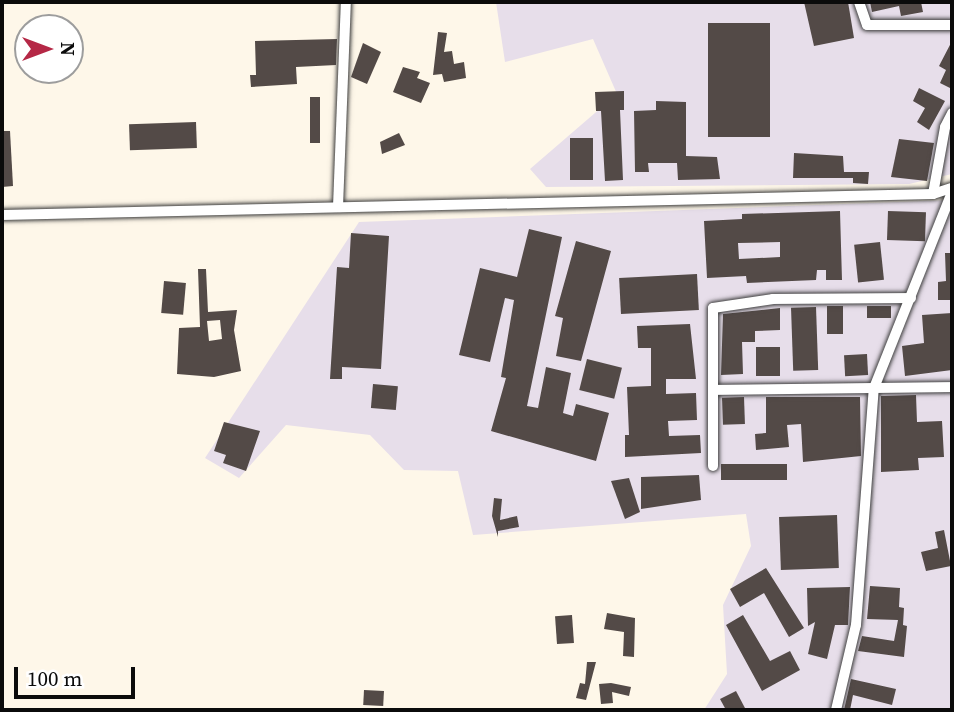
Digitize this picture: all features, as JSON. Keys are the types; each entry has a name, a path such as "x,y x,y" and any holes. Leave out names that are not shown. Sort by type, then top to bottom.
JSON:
{"street":[{"path":"338,207 346,2"},
{"path":"859,2 867,25 952,25"},
{"path":"933,194 944,127 952,113"},
{"path":"2,215 933,194 952,190"},
{"path":"836,710 856,625 874,388 952,190"},
{"path":"713,466 711,315 716,305 911,298"},
{"path":"713,390 952,387"}],"shaded area":[{"path":"496,2 952,2 952,174 909,184 546,187 530,169 617,94 593,39 505,62"},
{"path":"952,200 952,710 704,710 727,674 723,605 751,546 746,514 473,535 458,471 404,470 370,435 286,425 239,478 205,458 359,222"}],"building":[{"path":"804,2 848,2 854,38 814,46"},
{"path":"870,2 921,2 923,12 901,16 899,6 872,12"},
{"path":"708,23 770,23 770,137 708,137"},
{"path":"438,32 447,33 444,52 452,51 454,64 464,62 466,78 444,82 442,74 433,75"},
{"path":"337,39 336,65 296,67 297,84 251,87 250,75 256,75 255,41"},
{"path":"952,41 952,89 940,83 946,70 939,66"},
{"path":"363,43 381,52 367,84 351,77"},
{"path":"403,67 420,72 417,78 430,83 421,103 393,92"},
{"path":"919,88 945,101 929,130 917,122 925,108 913,101"},
{"path":"624,91 624,110 620,110 623,180 605,181 601,111 596,111 595,92"},
{"path":"310,97 320,97 320,143 310,143"},
{"path":"656,101 686,102 686,156 717,157 720,179 678,180 677,163 648,163 649,172 635,172 634,111 656,110"},
{"path":"196,122 197,148 130,150 129,124"},
{"path":"2,131 10,131 13,186 2,187"},
{"path":"399,133 405,145 382,154 380,142"},
{"path":"570,138 593,138 593,180 570,180"},
{"path":"899,139 934,143 927,181 891,177"},
{"path":"794,153 843,156 844,172 869,172 868,184 853,183 853,178 793,178"},
{"path":"840,211 842,280 826,280 826,270 817,270 816,280 747,283 746,276 707,278 704,221 742,219 742,214","holes":["780,242 780,257 739,259 738,243"]},
{"path":"888,211 926,212 925,241 887,240"},
{"path":"529,229 562,237 527,406 538,408 546,367 571,373 563,413 573,416 576,404 609,413 596,461 491,431 506,378 501,377 514,300 505,298 490,362 459,355 480,268 517,277"},
{"path":"351,233 389,236 381,369 342,367 342,379 330,379 337,267 349,268"},
{"path":"576,241 611,251 581,361 556,356 563,318 555,316"},
{"path":"880,242 884,280 858,283 854,245"},
{"path":"945,253 952,253 952,300 938,300 938,282 946,281"},
{"path":"198,269 206,269 208,312 237,310 234,330 241,371 214,377 177,374 179,328 200,327","holes":["220,320 222,339 209,341 207,321"]},
{"path":"697,274 699,310 621,314 619,278"},
{"path":"164,281 186,283 183,315 161,313"},
{"path":"827,306 843,306 843,334 827,334"},
{"path":"867,306 891,306 891,318 867,318"},
{"path":"816,307 818,370 793,371 791,308"},
{"path":"780,308 780,330 755,331 755,342 742,342 743,374 721,375 723,314"},
{"path":"952,313 952,370 905,376 902,346 924,343 922,315"},
{"path":"690,324 696,379 666,379 666,394 696,393 697,420 668,421 669,436 700,435 701,453 625,457 625,435 629,435 627,387 651,386 651,348 638,348 637,326"},
{"path":"756,347 780,347 780,376 756,376"},
{"path":"867,354 868,375 845,376 844,355"},
{"path":"587,359 622,368 614,399 579,390"},
{"path":"373,384 398,386 396,410 371,408"},
{"path":"916,395 917,422 942,421 944,457 918,458 919,470 881,472 881,396"},
{"path":"744,397 745,424 723,425 722,398"},
{"path":"766,397 860,397 861,456 803,462 801,424 787,425 789,447 756,450 755,434 766,433"},
{"path":"224,422 260,431 246,471 223,463 226,455 214,451"},
{"path":"721,464 787,464 787,480 721,480"},
{"path":"699,475 701,500 641,509 641,477"},
{"path":"629,478 640,512 625,519 611,481"},
{"path":"494,498 502,499 500,520 517,516 519,527 498,531 498,537 492,516"},
{"path":"837,515 839,568 781,570 779,517"},
{"path":"944,530 951,566 926,571 921,552 938,548 935,532"},
{"path":"766,568 804,628 789,637 764,593 740,607 730,589"},
{"path":"870,586 900,588 899,607 904,608 903,625 907,626 904,657 858,651 862,636 894,641 898,620 867,619"},
{"path":"850,587 848,625 835,625 827,659 808,654 815,622 808,626 807,588"},
{"path":"607,613 635,618 634,657 623,656 624,632 604,629"},
{"path":"572,615 574,643 557,644 555,616"},
{"path":"743,615 770,661 790,651 800,670 762,691 726,625"},
{"path":"587,662 596,662 586,700 576,698 580,683 585,684"},
{"path":"851,679 896,689 892,705 853,695 850,710 844,710"},
{"path":"611,683 631,687 629,696 612,692 613,703 601,704 599,684"},
{"path":"364,690 384,691 383,706 363,705"},
{"path":"736,691 746,710 726,710 720,699"}]}
